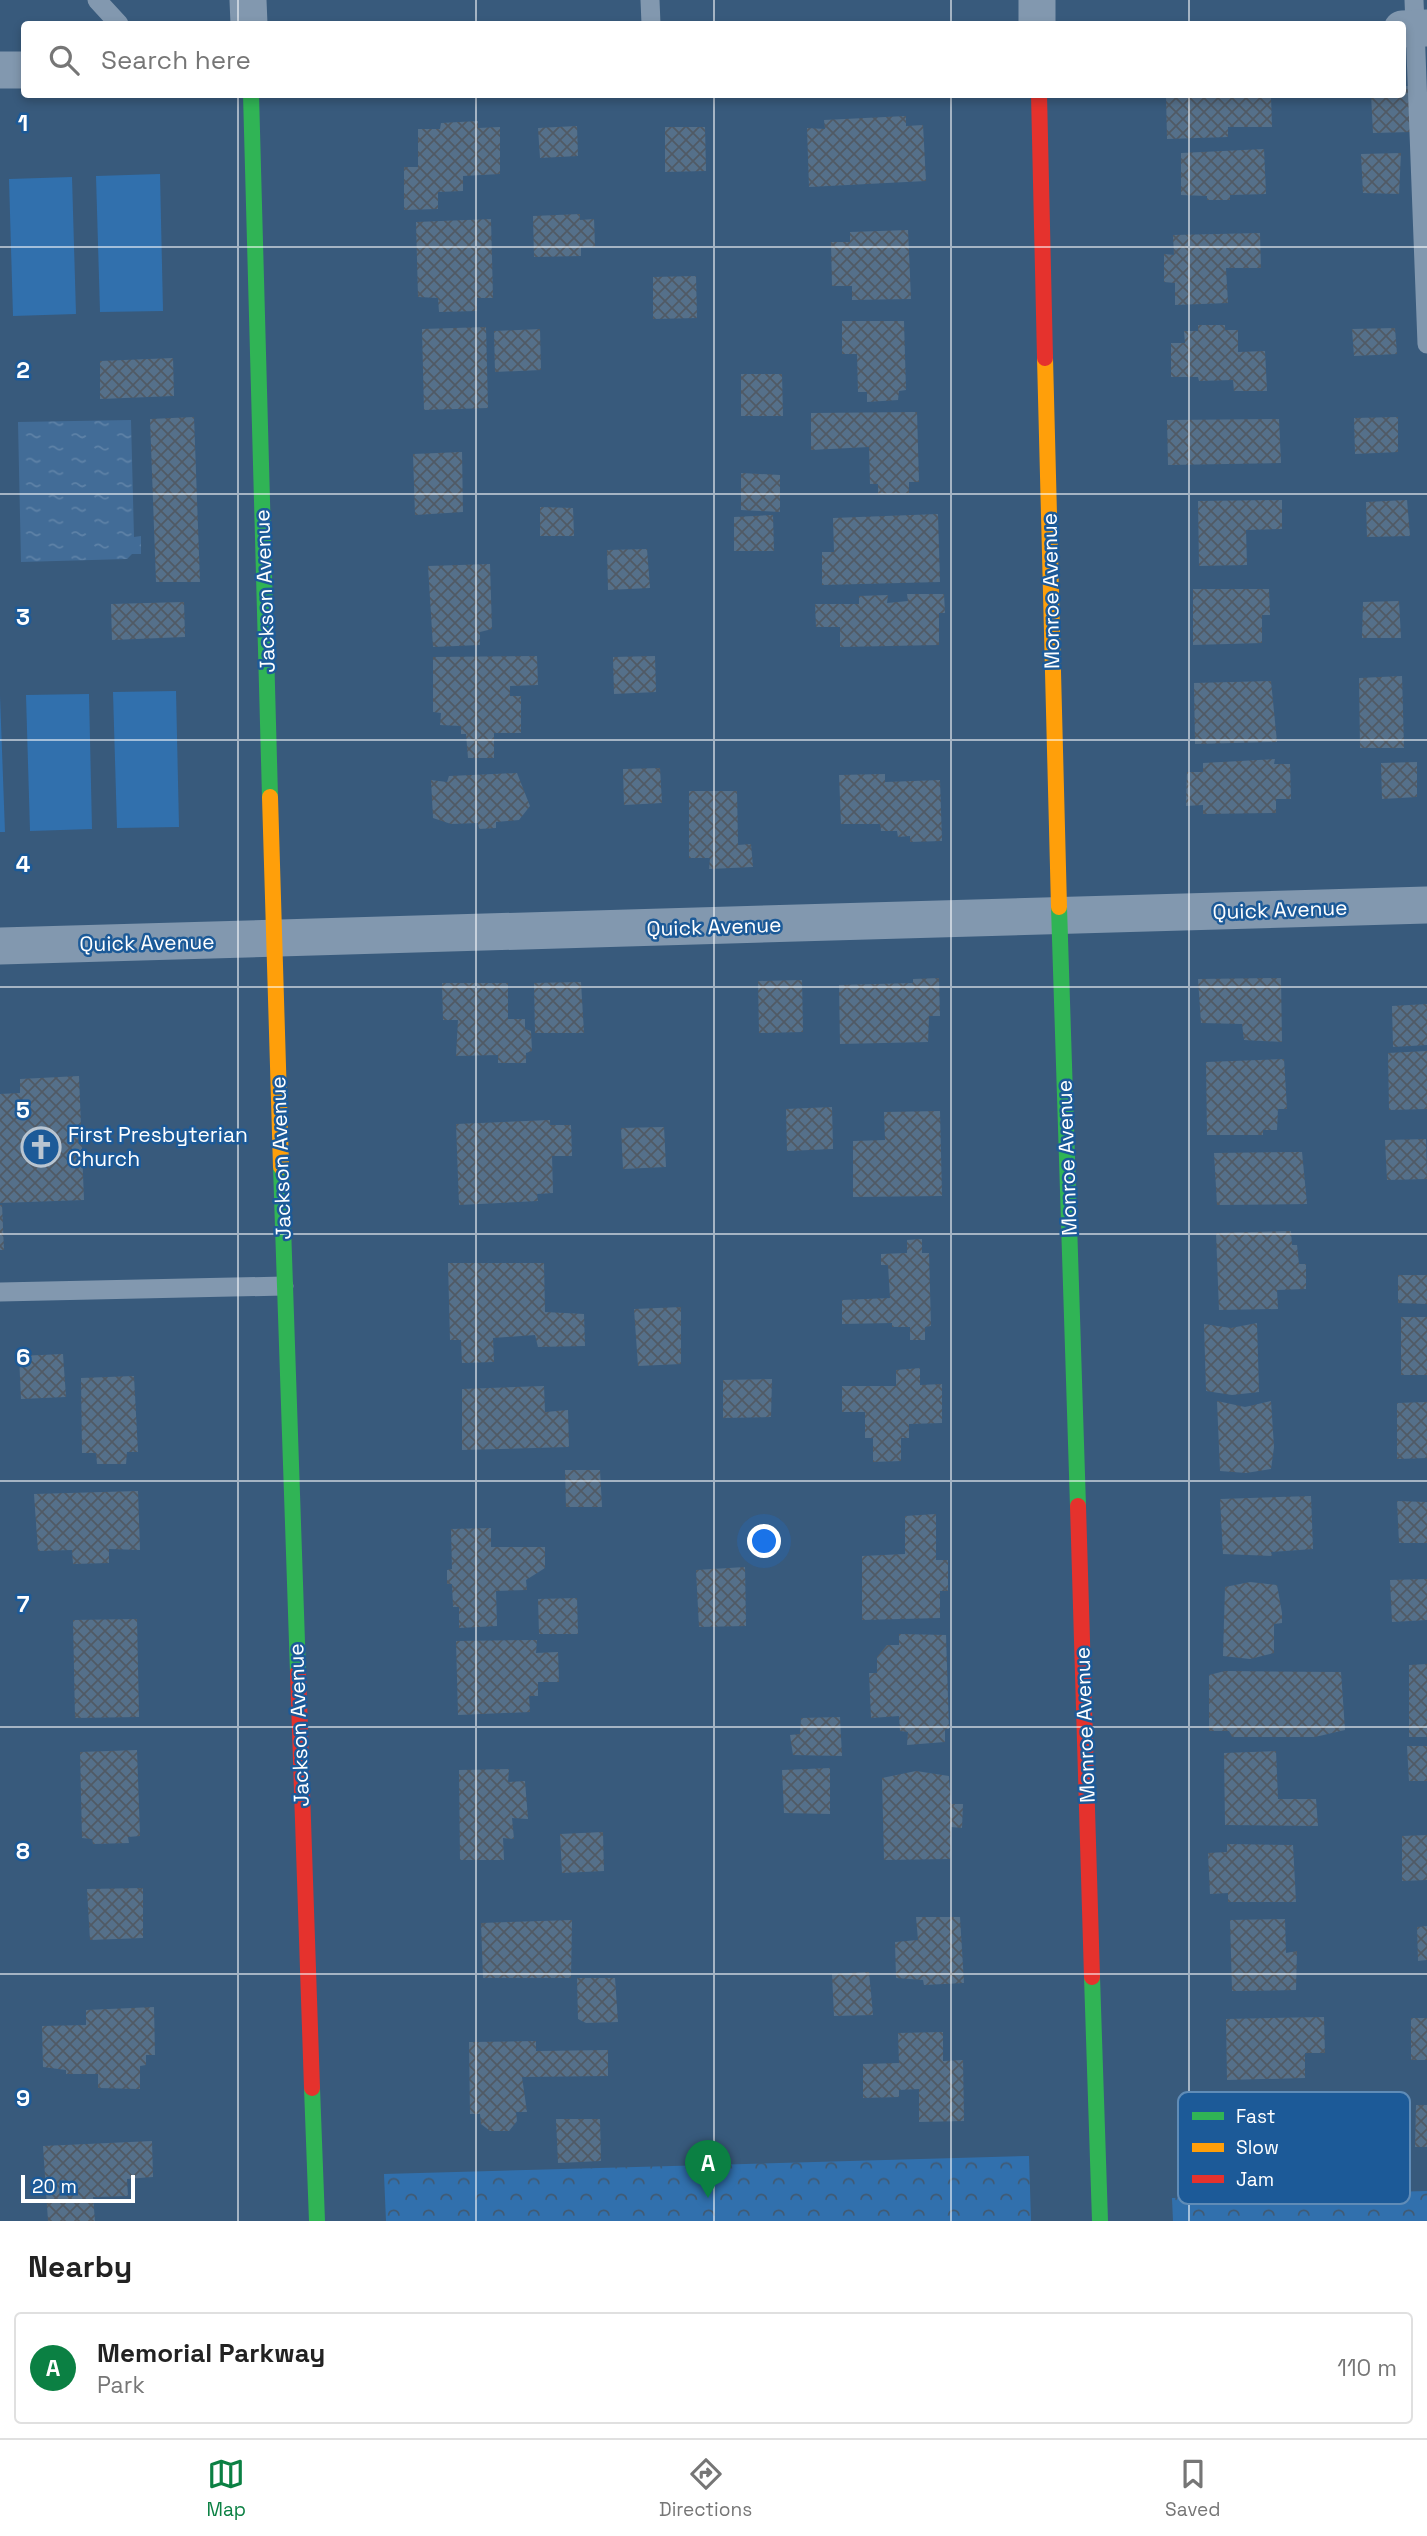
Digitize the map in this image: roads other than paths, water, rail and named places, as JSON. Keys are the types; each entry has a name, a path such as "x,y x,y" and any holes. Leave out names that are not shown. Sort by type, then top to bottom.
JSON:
{"street":[{"path":"248,0 249,21"},
{"path":"1037,0 1037,21"},
{"path":"0,71 21,70"},
{"name":"Jackson Avenue","path":"251,98 284,1286 317,2221"},
{"name":"Monroe Avenue","path":"1039,98 1059,916 1100,2221"},
{"name":"Quick Avenue","path":"0,946 1427,905"}],"lane":[{"path":"97,0 116,21"},
{"path":"650,0 651,21"},
{"path":"1415,21 1427,344"},
{"path":"0,1292 284,1286"}],"water":[{"path":"131,420 134,537 141,536 141,554 132,554 127,559 21,562 18,422"}],"place":[{"name":"First Presbyterian Church","path":"41,1147"},
{"name":"Memorial Parkway","path":"708,2198"}]}
